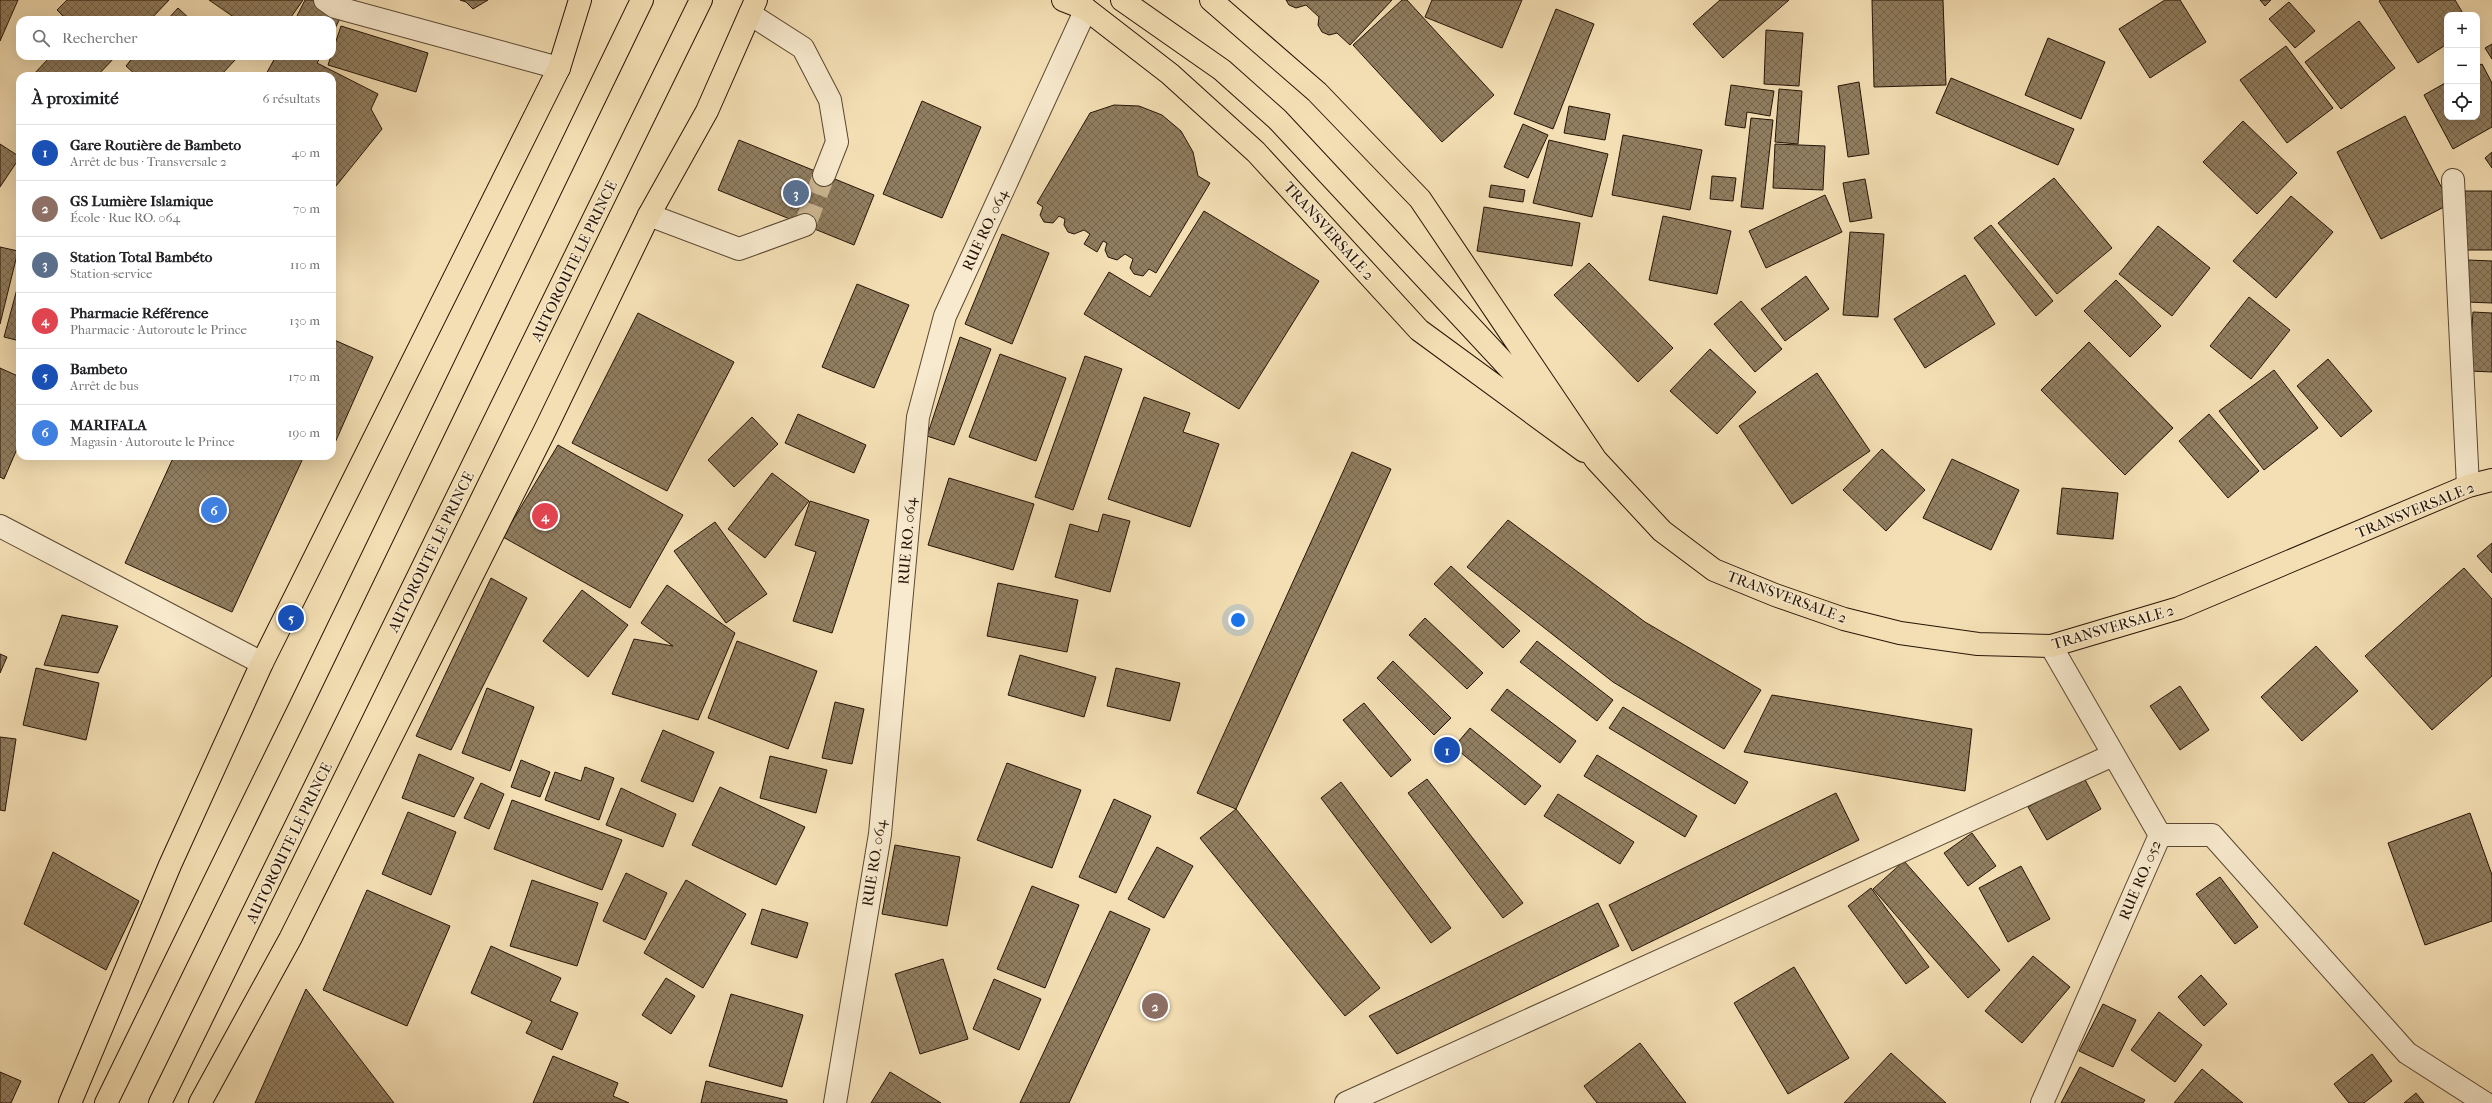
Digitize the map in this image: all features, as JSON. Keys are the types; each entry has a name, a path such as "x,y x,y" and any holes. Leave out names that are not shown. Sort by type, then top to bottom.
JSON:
{"main road":[{"path":"70,1103 170,865 262,663 559,68 580,0"},
{"path":"106,1103 300,709 642,0"},
{"name":"AUTOROUTE LE PRINCE","path":"160,1103 701,0"},
{"name":"TRANSVERSALE 2","path":"1063,0 1086,9 1170,74 1256,152 1419,330 1596,460"},
{"path":"1122,0 1222,70 1277,119 1596,460"},
{"name":"TRANSVERSALE 2","path":"1211,0 1317,92 1420,199 1596,460 1662,531 1714,570 1775,595 1844,619 1900,633 1978,644 2051,646 2179,608 2468,486 2492,480"},
{"path":"200,1103 293,932 542,437 649,215 707,111 753,7"}],"street":[{"path":"325,0 335,7 559,68"},
{"path":"753,7 803,48 830,100 837,142 824,175"},
{"name":"RUE RO. 064","path":"835,1103 880,834 918,417 945,316 1086,9"},
{"path":"2453,180 2468,486"},
{"path":"649,215 739,249 804,225"},
{"path":"0,526 262,663"},
{"name":"RUE RO. 052","path":"2042,1103 2160,835 2051,646"},
{"path":"1346,1103 2113,755"},
{"path":"2160,835 2212,835 2407,1053 2485,1103"}],"building":[{"path":"0,0 18,0 0,41"},
{"path":"67,0 169,0 154,16 63,16 57,10"},
{"path":"209,0 303,0 292,16 232,16"},
{"path":"305,0 315,0 342,14 336,27 336,16 297,16"},
{"path":"460,0 488,0 473,9 466,2"},
{"path":"1286,0 1392,0 1350,45 1337,33 1329,35 1322,32 1318,25 1319,17 1306,5 1296,8 1289,5"},
{"path":"1402,0 1407,0 1494,95 1442,142 1353,45"},
{"path":"1432,0 1522,0 1502,48 1425,17"},
{"path":"1720,0 1789,0 1723,58 1693,24"},
{"path":"1872,0 1943,0 1946,85 1874,87"},
{"path":"2165,0 2180,0 2206,42 2150,78 2119,29"},
{"path":"2260,0 2271,0 2265,6"},
{"path":"2455,0 2462,12 2444,12 2444,46 2418,63 2379,1"},
{"path":"2289,2 2315,31 2295,48 2269,19"},
{"path":"178,8 187,16 171,16"},
{"path":"1556,9 1594,24 1553,129 1514,114"},
{"path":"2359,21 2395,68 2341,109 2305,62"},
{"path":"341,26 428,53 416,92 328,65 330,60 336,60 336,41"},
{"path":"1766,30 1803,33 1799,86 1764,84"},
{"path":"2048,38 2105,62 2081,119 2025,95"},
{"path":"2492,44 2492,59 2485,48"},
{"path":"2286,46 2333,108 2287,143 2240,80"},
{"path":"47,60 112,60 101,72 36,72"},
{"path":"131,60 235,60 224,72 133,72 126,66"},
{"path":"274,60 319,60 317,63 335,72 267,72"},
{"path":"2482,64 2492,83 2492,127 2453,149 2424,95 2444,84 2444,120 2480,120 2480,65"},
{"path":"336,73 378,94 371,109 382,129 336,186"},
{"path":"1951,78 2074,129 2058,165 1936,113"},
{"path":"1859,82 1869,154 1848,157 1838,86"},
{"path":"1731,85 1774,91 1770,116 1747,112 1745,128 1725,125"},
{"path":"1779,89 1802,91 1798,144 1775,142"},
{"path":"922,101 981,127 942,218 883,194"},
{"path":"1114,105 1139,106 1162,115 1181,131 1193,152 1198,176 1210,183 1156,273 1149,269 1143,276 1134,274 1130,268 1133,259 1125,254 1117,260 1108,257 1105,250 1107,243 1103,241 1097,252 1084,244 1090,234 1084,230 1074,234 1068,232 1064,225 1065,219 1059,216 1053,223 1044,222 1040,215 1043,207 1037,203 1090,113"},
{"path":"1569,106 1610,114 1605,140 1564,133"},
{"path":"2405,116 2450,204 2381,239 2337,152"},
{"path":"1751,118 1773,120 1763,209 1741,207"},
{"path":"2243,121 2297,173 2257,214 2203,162"},
{"path":"1523,124 1548,135 1528,178 1504,167"},
{"path":"1623,135 1702,150 1690,210 1612,195"},
{"path":"739,140 874,195 854,245 718,190"},
{"path":"1549,140 1608,154 1592,217 1533,203"},
{"path":"0,144 16,154 16,163 0,187"},
{"path":"1775,144 1825,146 1823,190 1773,188"},
{"path":"2492,152 2492,168 2485,158"},
{"path":"1712,176 1736,178 1733,201 1710,199"},
{"path":"2054,178 2112,248 2057,294 1998,223"},
{"path":"1865,179 1872,218 1850,222 1843,183"},
{"path":"1491,185 1525,190 1523,202 1489,197"},
{"path":"2465,191 2492,191 2492,250 2465,250"},
{"path":"1825,195 1842,232 1766,268 1749,231"},
{"path":"2291,196 2333,232 2276,298 2233,261"},
{"path":"1484,207 1580,223 1572,266 1477,251"},
{"path":"1204,211 1319,281 1239,409 1084,314 1109,272 1150,297"},
{"path":"1663,216 1731,231 1717,294 1649,280"},
{"path":"1991,225 2053,301 2036,316 1974,238"},
{"path":"2158,226 2210,268 2172,316 2119,274"},
{"path":"1850,232 1884,234 1878,317 1843,315"},
{"path":"1002,234 1049,253 1012,344 965,324"},
{"path":"0,247 16,251 16,259 0,324"},
{"path":"2468,260 2492,261 2492,303 2466,302"},
{"path":"1589,263 1673,348 1638,382 1554,295"},
{"path":"1965,275 1995,324 1925,368 1894,319"},
{"path":"1806,276 1829,309 1785,341 1761,309"},
{"path":"2116,280 2161,326 2130,357 2084,311"},
{"path":"857,284 909,305 874,388 822,367"},
{"path":"16,293 16,340 4,337"},
{"path":"2249,297 2290,330 2251,379 2210,346"},
{"path":"1741,301 1782,349 1755,372 1714,324"},
{"path":"2473,312 2492,313 2492,372 2469,371"},
{"path":"638,313 734,362 667,491 572,443"},
{"path":"960,337 991,349 954,445 927,436"},
{"path":"336,341 373,357 336,440"},
{"path":"2089,342 2173,428 2125,475 2041,390"},
{"path":"1710,349 1756,392 1717,434 1670,391"},
{"path":"1000,354 1066,378 1036,461 969,437"},
{"path":"1085,356 1122,369 1073,510 1035,497"},
{"path":"2328,359 2372,411 2341,437 2297,386"},
{"path":"0,368 16,375 16,451 4,479 0,477"},
{"path":"2274,370 2318,428 2264,470 2219,411"},
{"path":"1817,373 1870,451 1792,504 1739,426"},
{"path":"1144,397 1190,413 1183,432 1219,444 1190,527 1108,499"},
{"path":"798,414 866,445 854,473 785,443"},
{"path":"2209,414 2259,471 2228,498 2179,441"},
{"path":"752,417 778,444 734,487 708,460"},
{"path":"558,445 683,515 630,608 503,537"},
{"path":"1882,449 1925,490 1886,531 1843,490"},
{"path":"1352,452 1391,469 1236,809 1197,793"},
{"path":"1952,459 2019,490 1991,550 1923,518"},
{"path":"172,460 302,460 232,612 125,563"},
{"path":"772,473 809,501 765,558 728,529"},
{"path":"949,478 1034,504 1013,570 928,545"},
{"path":"2062,488 2118,493 2113,539 2057,534"},
{"path":"810,501 869,520 832,633 793,621 816,552 795,545"},
{"path":"1103,514 1130,521 1110,592 1055,577 1070,524 1098,532"},
{"path":"1508,520 1645,622 1761,690 1724,749 1613,682 1467,567"},
{"path":"715,522 767,594 726,623 674,551"},
{"path":"2492,543 2492,573 2477,556"},
{"path":"1451,566 1520,631 1503,648 1434,584"},
{"path":"2464,568 2492,599 2492,676 2432,730 2365,656"},
{"path":"491,578 527,598 451,750 416,736"},
{"path":"998,583 1078,600 1067,652 987,636"},
{"path":"667,585 735,633 698,720 612,694 634,639 673,646 641,623"},
{"path":"582,590 628,625 588,677 543,641"},
{"path":"62,615 118,626 98,673 44,665"},
{"path":"1425,618 1483,673 1467,689 1409,635"},
{"path":"737,641 817,671 788,749 708,718"},
{"path":"1537,641 1613,700 1597,721 1520,662"},
{"path":"2316,646 2358,691 2302,741 2261,697"},
{"path":"0,654 7,657 0,673"},
{"path":"1020,655 1096,677 1084,717 1008,695"},
{"path":"1393,661 1451,718 1434,735 1377,678"},
{"path":"36,668 99,683 86,740 23,725"},
{"path":"1116,668 1180,683 1170,721 1107,706"},
{"path":"2180,686 2209,730 2180,750 2150,706"},
{"path":"487,688 534,707 510,771 462,753"},
{"path":"1507,689 1576,741 1560,763 1491,710"},
{"path":"1772,695 1972,729 1965,791 1744,752"},
{"path":"835,702 864,709 852,764 822,758"},
{"path":"1364,703 1411,760 1391,777 1343,720"},
{"path":"1623,707 1748,782 1735,804 1609,728"},
{"path":"1470,728 1541,786 1525,805 1454,747"},
{"path":"663,730 714,752 693,802 641,781"},
{"path":"0,737 16,739 5,811 0,810"},
{"path":"419,754 474,778 454,817 402,798"},
{"path":"1597,755 1697,816 1685,837 1584,776"},
{"path":"770,756 827,770 816,813 760,798"},
{"path":"521,760 550,772 540,797 511,787"},
{"path":"1007,763 1081,790 1052,868 977,840"},
{"path":"585,767 614,778 599,820 545,800 555,772 581,781"},
{"path":"2083,776 2101,809 2047,840 2028,807"},
{"path":"1427,779 1523,903 1503,918 1408,793"},
{"path":"1341,782 1451,928 1431,943 1321,798"},
{"path":"481,783 504,794 489,829 464,818"},
{"path":"720,787 805,827 776,885 692,845"},
{"path":"621,788 676,814 663,847 606,825"},
{"path":"1836,793 1859,840 1632,951 1609,905"},
{"path":"1558,794 1634,842 1620,864 1544,816"},
{"path":"1114,799 1151,816 1116,893 1079,877"},
{"path":"512,800 622,840 602,890 494,849"},
{"path":"1236,809 1380,988 1345,1016 1200,838"},
{"path":"408,812 456,832 431,895 382,874"},
{"path":"2470,813 2492,875 2492,921 2425,945 2388,843"},
{"path":"1972,833 1996,866 1968,886 1944,853"},
{"path":"895,845 960,857 947,926 882,914"},
{"path":"1157,847 1193,866 1164,918 1128,899"},
{"path":"53,852 139,901 106,970 24,924"},
{"path":"1904,861 2000,970 1968,998 1873,889"},
{"path":"2021,866 2050,919 2008,942 1979,888"},
{"path":"626,873 667,893 645,940 603,921"},
{"path":"2220,877 2258,927 2235,944 2196,894"},
{"path":"532,880 598,903 577,966 510,946"},
{"path":"686,880 746,914 703,988 644,953"},
{"path":"1032,886 1079,905 1045,988 997,969"},
{"path":"1871,888 1929,967 1906,984 1848,906"},
{"path":"367,890 450,926 407,1026 323,990"},
{"path":"1598,903 1619,946 1397,1054 1369,1016"},
{"path":"762,909 808,923 797,958 751,944"},
{"path":"1110,911 1150,929 1069,1103 1020,1103"},
{"path":"491,946 561,978 550,1001 578,1013 562,1050 526,1033 532,1021 471,993"},
{"path":"2033,956 2070,987 2022,1043 1985,1011"},
{"path":"943,959 968,1039 920,1054 895,974"},
{"path":"1794,967 1849,1058 1788,1094 1734,1003"},
{"path":"2201,975 2227,1004 2204,1026 2178,997"},
{"path":"666,978 695,996 671,1034 642,1015"},
{"path":"994,979 1041,999 1019,1050 973,1029"},
{"path":"306,989 394,1103 255,1103"},
{"path":"731,994 803,1015 782,1087 709,1066"},
{"path":"2103,1004 2136,1020 2113,1067 2079,1051"},
{"path":"2159,1012 2202,1045 2175,1082 2131,1050"},
{"path":"1640,1043 1686,1103 1597,1103 1584,1086"},
{"path":"1891,1053 1946,1103 1844,1103"},
{"path":"2372,1054 2392,1081 2364,1103 2349,1103 2334,1084"},
{"path":"553,1056 618,1083 613,1096 629,1103 533,1103"},
{"path":"2080,1067 2145,1100 2143,1103 2061,1103"},
{"path":"2202,1069 2243,1103 2174,1103"},
{"path":"0,1072 21,1081 11,1103 0,1103"},
{"path":"890,1072 941,1103 871,1103"},
{"path":"706,1081 787,1100 787,1103 701,1103"},
{"path":"2416,1093 2424,1103 2404,1103"}],"tunnel":[{"path":"805,225 824,175"}],"place":[{"name":"Station Total Bambéto","path":"796,193"},
{"name":"MARIFALA","path":"214,510"},
{"name":"Pharmacie Référence","path":"545,516"},
{"name":"Bambeto","path":"291,618"},
{"name":"Gare Routière de Bambeto","path":"1447,750"},
{"name":"GS Lumière Islamique","path":"1155,1006"}]}
